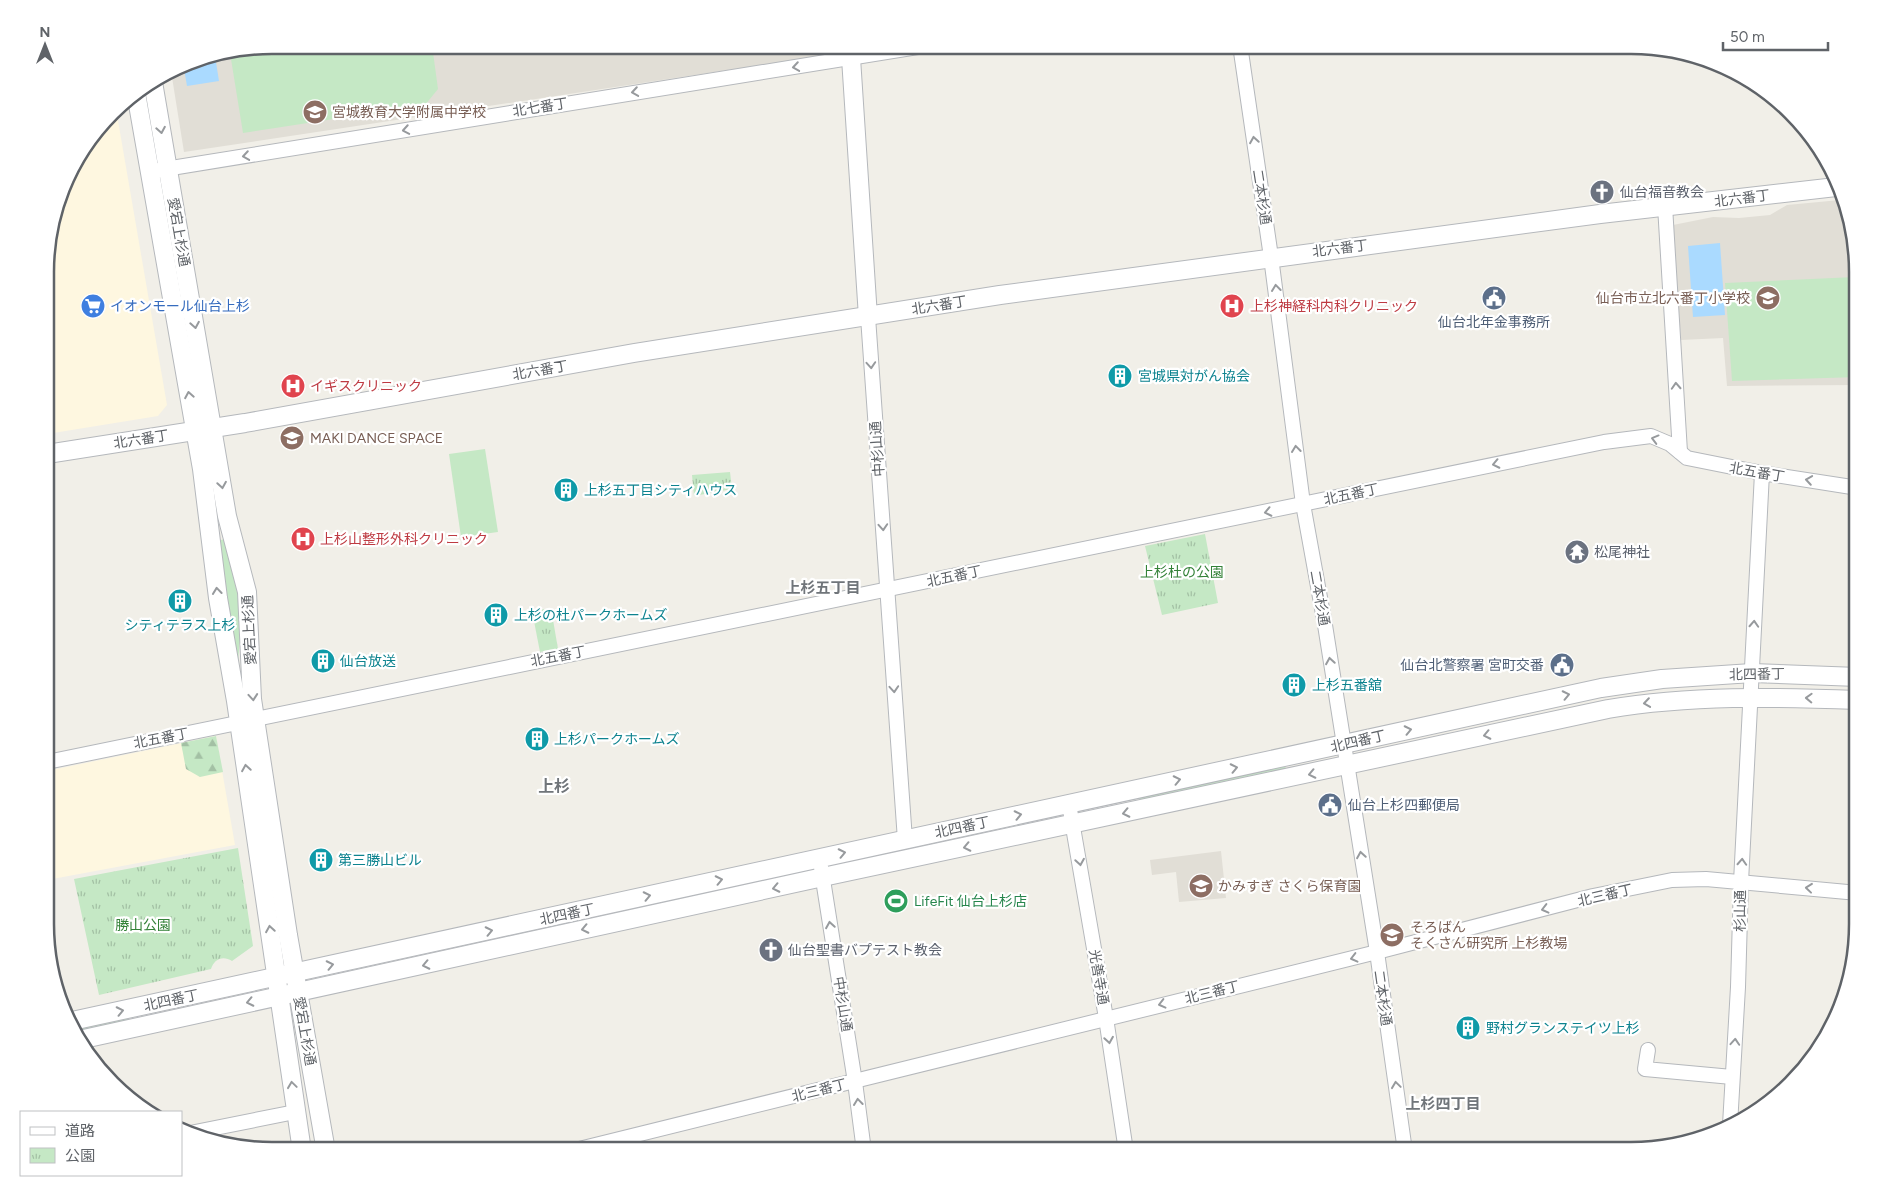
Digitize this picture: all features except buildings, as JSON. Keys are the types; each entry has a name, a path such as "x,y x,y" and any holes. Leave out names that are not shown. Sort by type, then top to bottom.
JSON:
{"street":[{"name":"北七番丁","path":"150,171 875,54"},
{"name":"二本杉通","path":"1241,54 1272,257 1303,504 1324,617 1377,952 1404,1142"},
{"name":"中杉山通","path":"851,58 905,840"},
{"name":"愛宕上杉通","path":"154,88 227,516 247,592 252,699 247,721 276,977 300,1142"},
{"name":"愛宕上杉通","path":"137,100 195,430 218,598 247,721 295,973 324,1142"},
{"name":"北六番丁","path":"54,453 634,353 1000,295 1272,257 1665,206 1833,187"},
{"path":"1665,206 1680,452"},
{"name":"北五番丁","path":"54,761 1604,442 1651,436 1670,444 1687,458 1762,473 1849,487"},
{"name":"杉山通","path":"1730,1119 1762,473"},
{"name":"北四番丁","path":"76,1020 1601,688 1662,679 1752,673 1849,677"},
{"name":"北四番丁","path":"86,1038 823,877 1608,709 1662,701 1750,697 1849,700"},
{"name":"光善寺通","path":"1069,804 1106,1018 1125,1142"},
{"name":"中杉山通","path":"819,858 863,1142"},
{"name":"北三番丁","path":"610,1142 1377,952 1593,896 1661,882 1706,879 1849,892"},
{"path":"1648,1050 1645,1069 1732,1077"},
{"path":"201,1131 295,1112"}],"shaded area":[{"name":"宮城教育大学附属中学校","path":"257,54 823,54 821,56 184,152 172,78 201,65 229,58"},
{"name":"イオンモール仙台上杉","path":"118,118 167,405 158,416 54,433 54,257 58,229 65,201 76,175 90,151"},
{"name":"仙台市立北六番丁小学校","path":"1838,201 1849,257 1849,385 1727,386 1723,338 1681,340 1673,225 1713,217 1739,218 1770,215 1787,205"},
{"path":"216,736 235,845 54,879 54,770"},
{"name":"かみすぎ さくら保育園","path":"1221,851 1226,898 1179,902 1176,872 1152,875 1150,860"}],"green space":[{"path":"257,54 433,54 438,89 425,105 243,133 231,58"},
{"path":"1849,277 1849,377 1732,381 1725,283"},
{"path":"485,449 498,532 461,537 449,454"},
{"path":"730,472 732,489 694,496 692,475"},
{"name":"上杉杜の公園","path":"1205,534 1218,603 1162,615 1145,546"},
{"path":"225,539 238,598 241,627 238,662 234,662 219,555 221,540"},
{"path":"551,608 558,649 540,652 532,611"},
{"path":"216,736 223,772 200,777 186,769 181,743"},
{"path":"1285,764 1286,771 1140,802 1139,794"},
{"name":"勝山公園","path":"238,848 253,946 232,961 225,958 217,960 211,969 99,995 74,879"},
{"path":"128,1017 129,1021 82,1031 80,1027"}],"water":[{"path":"216,61 219,81 187,86 184,72"},
{"path":"1720,243 1725,315 1693,317 1688,246"}],"place":[{"name":"宮城教育大学附属中学校","path":"315,112"},
{"name":"仙台福音教会","path":"1602,192"},
{"name":"仙台北年金事務所","path":"1494,298"},
{"name":"仙台市立北六番丁小学校","path":"1768,298"},
{"name":"イオンモール仙台上杉","path":"93,306"},
{"name":"上杉神経科内科クリニック","path":"1232,306"},
{"name":"宮城県対がん協会","path":"1120,376"},
{"name":"イギスクリニック","path":"293,386"},
{"name":"MAKI DANCE SPACE","path":"292,438"},
{"name":"上杉五丁目シティハウス","path":"566,490"},
{"name":"上杉山整形外科クリニック","path":"303,539"},
{"name":"松尾神社","path":"1577,552"},
{"name":"シティテラス上杉","path":"180,601"},
{"name":"上杉の杜パークホームズ","path":"496,615"},
{"name":"仙台放送","path":"323,661"},
{"name":"仙台北警察署 宮町交番","path":"1562,665"},
{"name":"上杉五番舘","path":"1294,685"},
{"name":"上杉パークホームズ","path":"537,739"},
{"name":"仙台上杉四郵便局","path":"1330,805"},
{"name":"第三勝山ビル","path":"321,860"},
{"name":"かみすぎ さくら保育園","path":"1201,886"},
{"name":"LifeFit 仙台上杉店","path":"896,901"},
{"name":"そろばん そくさん研究所 上杉教場","path":"1392,935"},
{"name":"仙台聖書バプテスト教会","path":"771,950"},
{"name":"野村グランステイツ上杉","path":"1468,1028"}],"district":[{"name":"上杉五丁目","path":"823,588"},
{"name":"上杉","path":"554,786"},
{"name":"上杉四丁目","path":"1443,1104"}]}
